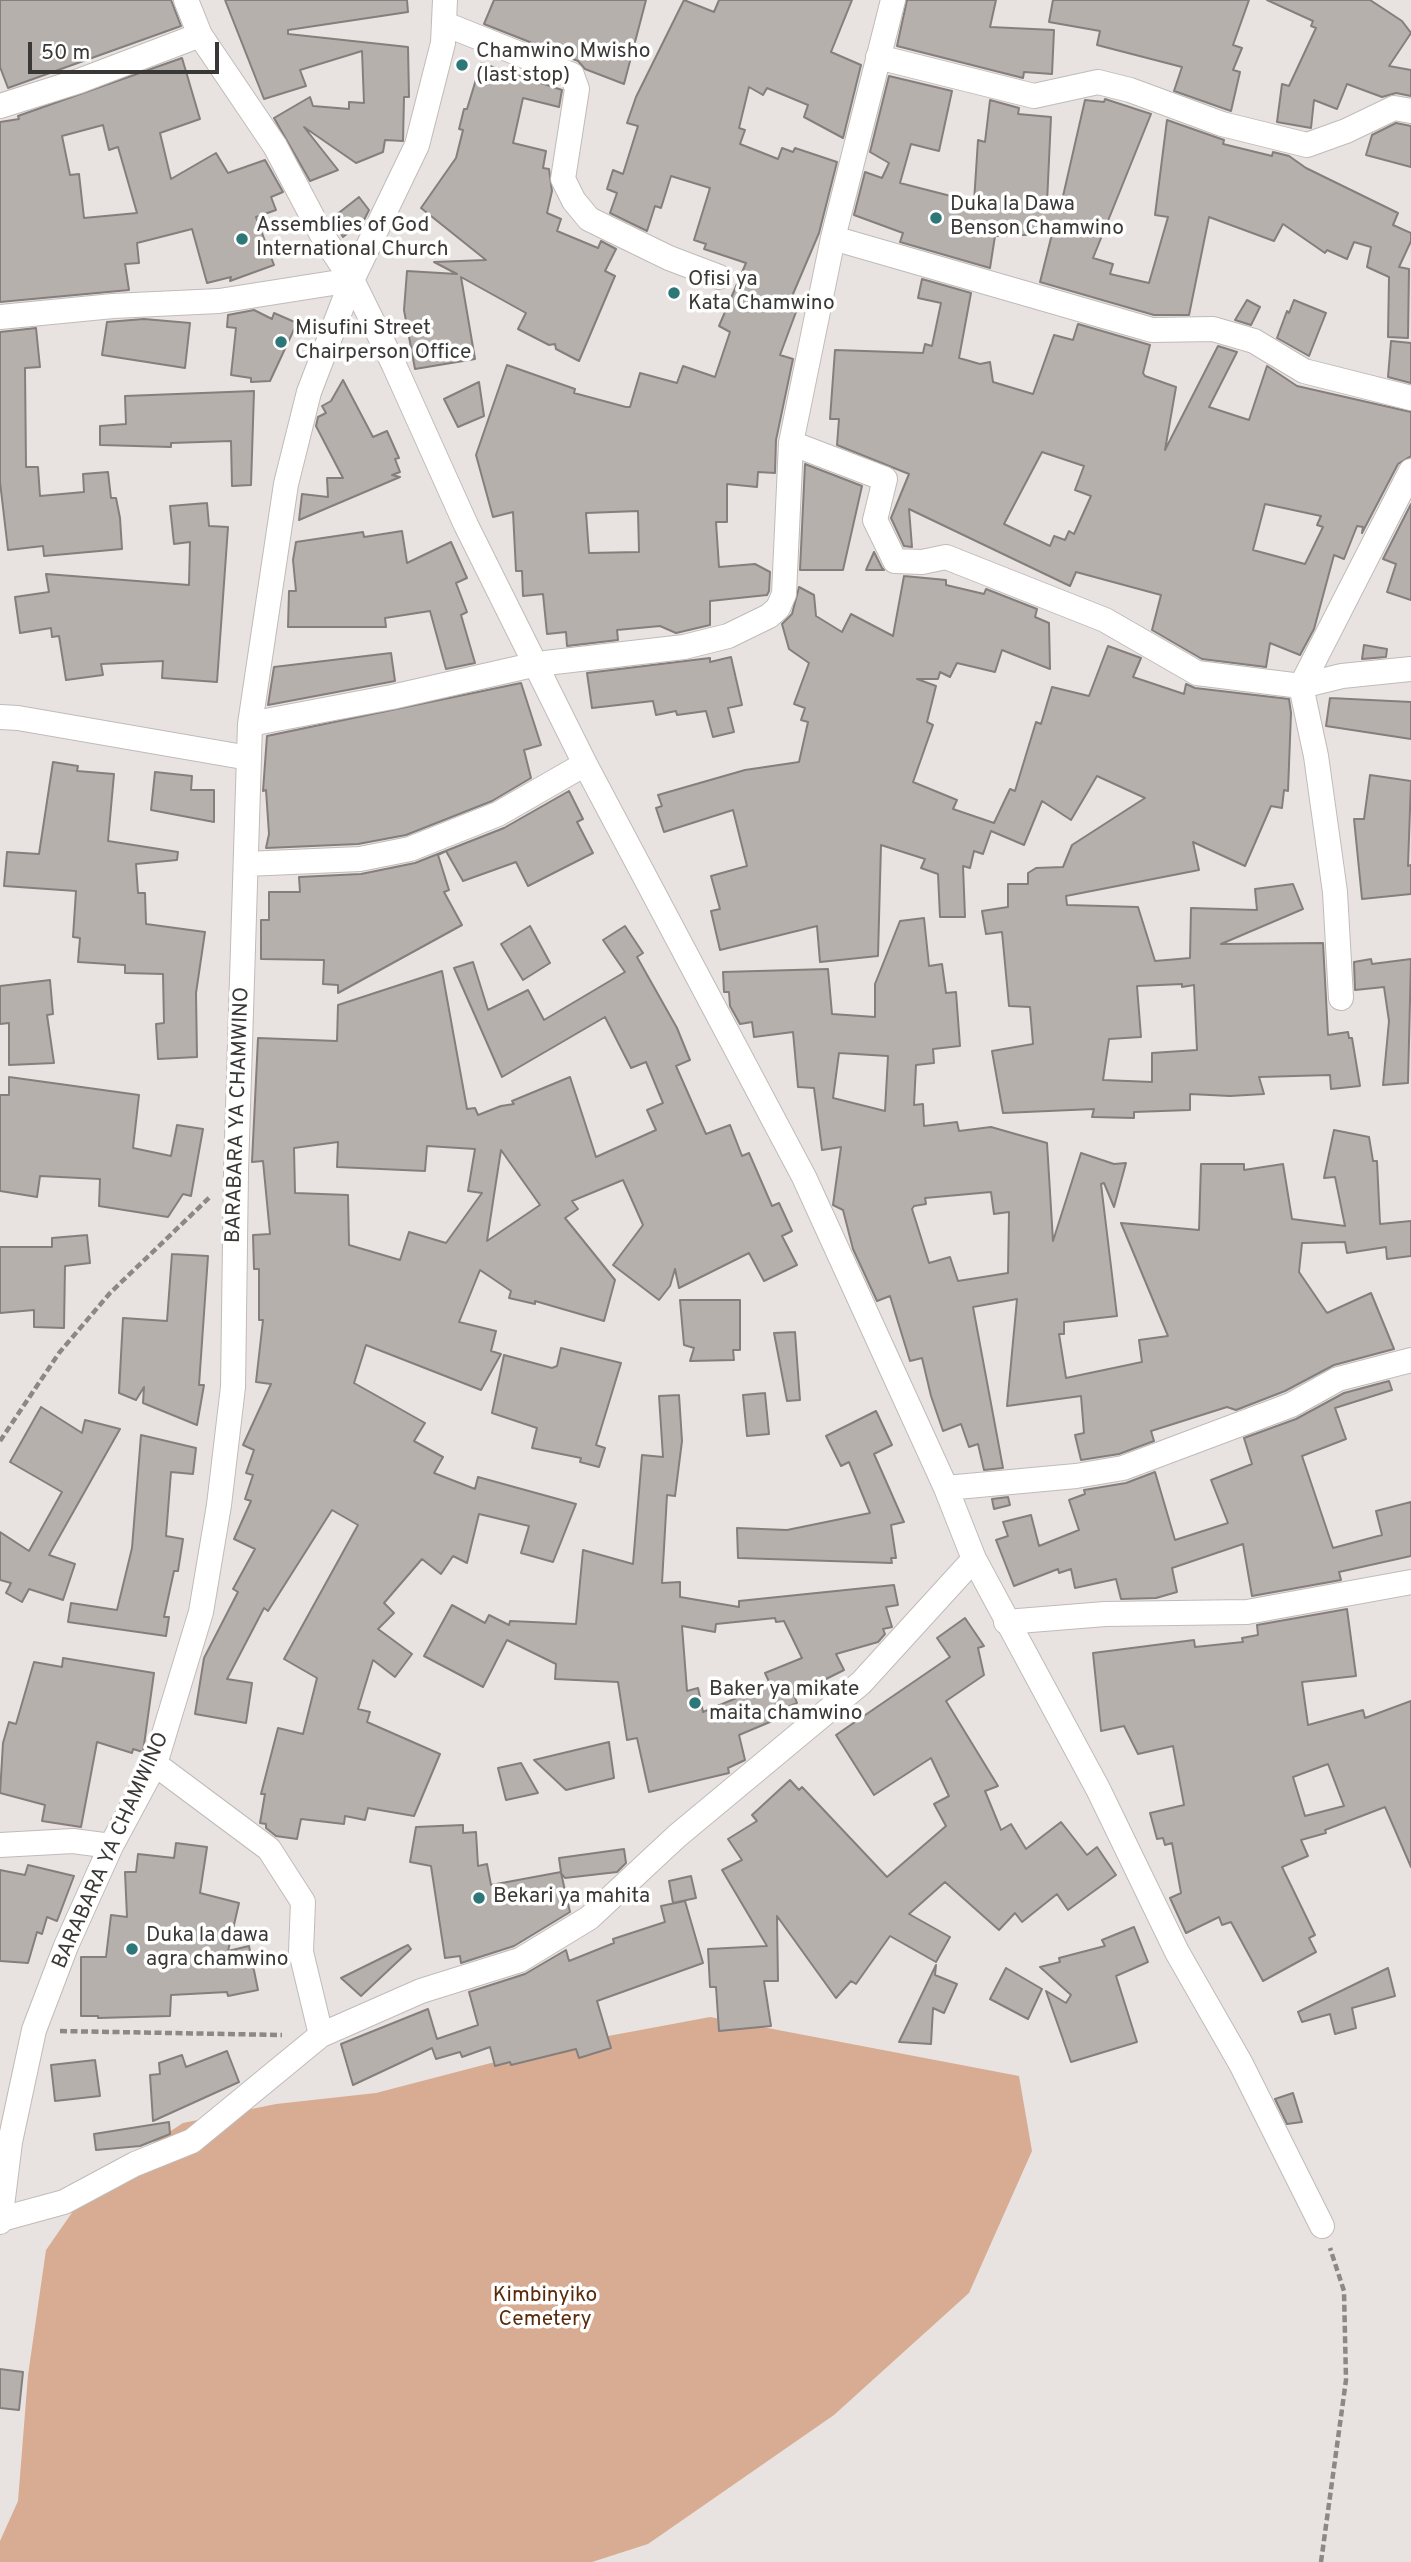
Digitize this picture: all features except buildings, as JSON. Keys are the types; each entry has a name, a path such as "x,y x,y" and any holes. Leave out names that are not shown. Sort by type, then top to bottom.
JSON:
{"street":[{"path":"186,0 200,35 275,146 322,235 352,281 466,525 585,764 804,1177 946,1488 974,1559 1098,1789 1177,1952 1241,2064 1322,2226"},
{"path":"250,724 392,697 537,664 684,647 727,636 769,617 778,608 784,594 791,443 833,238 893,0"},
{"path":"445,12 572,75 577,89 563,179 574,201 589,219 669,258 719,277"},
{"name":"BARABARA YA CHAMWINO","path":"1,2220 10,2142 34,2030 66,1946 111,1846 155,1763 201,1612 219,1505 233,1387 236,1171 250,724 286,484 309,392 352,281 417,145 445,12"},
{"path":"0,106 79,81 200,35"},
{"path":"878,57 1034,96 1098,82 1130,90 1222,124 1307,145 1346,131 1394,108 1411,111"},
{"path":"833,238 1152,330 1213,329 1254,341 1304,370 1411,398"},
{"path":"0,317 113,306 219,301 352,281"},
{"path":"791,443 885,479 874,520 895,561 922,562 946,557 1105,620 1197,673 1301,686 1342,676 1411,668"},
{"path":"1340,998 1335,892 1316,756 1301,686 1411,471"},
{"path":"0,717 249,758"},
{"path":"246,864 360,859 410,849 498,814 585,764"},
{"path":"946,1488 1076,1476 1123,1468 1291,1405 1338,1379 1411,1360"},
{"path":"1,2220 64,2202 135,2164 192,2141 321,2035 421,1991 520,1960 590,1918 677,1836 861,1683 974,1559"},
{"path":"1006,1622 1105,1614 1247,1612 1411,1582"},
{"path":"155,1763 269,1849 303,1902 301,1952 321,2035"},
{"path":"0,1845 73,1841 111,1846"}],"path":[{"path":"0,1441 60,1353 110,1293 236,1171"},
{"path":"34,2030 321,2035"},
{"path":"1321,2562 1346,2380 1344,2291 1322,2226"}],"green space":[{"name":"Kimbinyiko Cemetery","path":"710,2017 1019,2076 1032,2151 969,2293 834,2415 648,2544 592,2562 0,2562 0,2541 18,2501 28,2375 46,2250 94,2181 183,2123 276,2104 376,2093 560,2045"}],"place":[{"name":"Chamwino Mwisho (last stop)","path":"462,65"},
{"name":"Duka la Dawa Benson Chamwino","path":"936,218"},
{"name":"Assemblies of God International Church","path":"242,239"},
{"name":"Ofisi ya Kata Chamwino","path":"674,293"},
{"name":"Misufini Street Chairperson Office","path":"281,342"},
{"name":"Baker ya mikate maita chamwino","path":"695,1703"},
{"name":"Bekari ya mahita","path":"479,1898"},
{"name":"Duka la dawa agra chamwino","path":"132,1949"}]}
